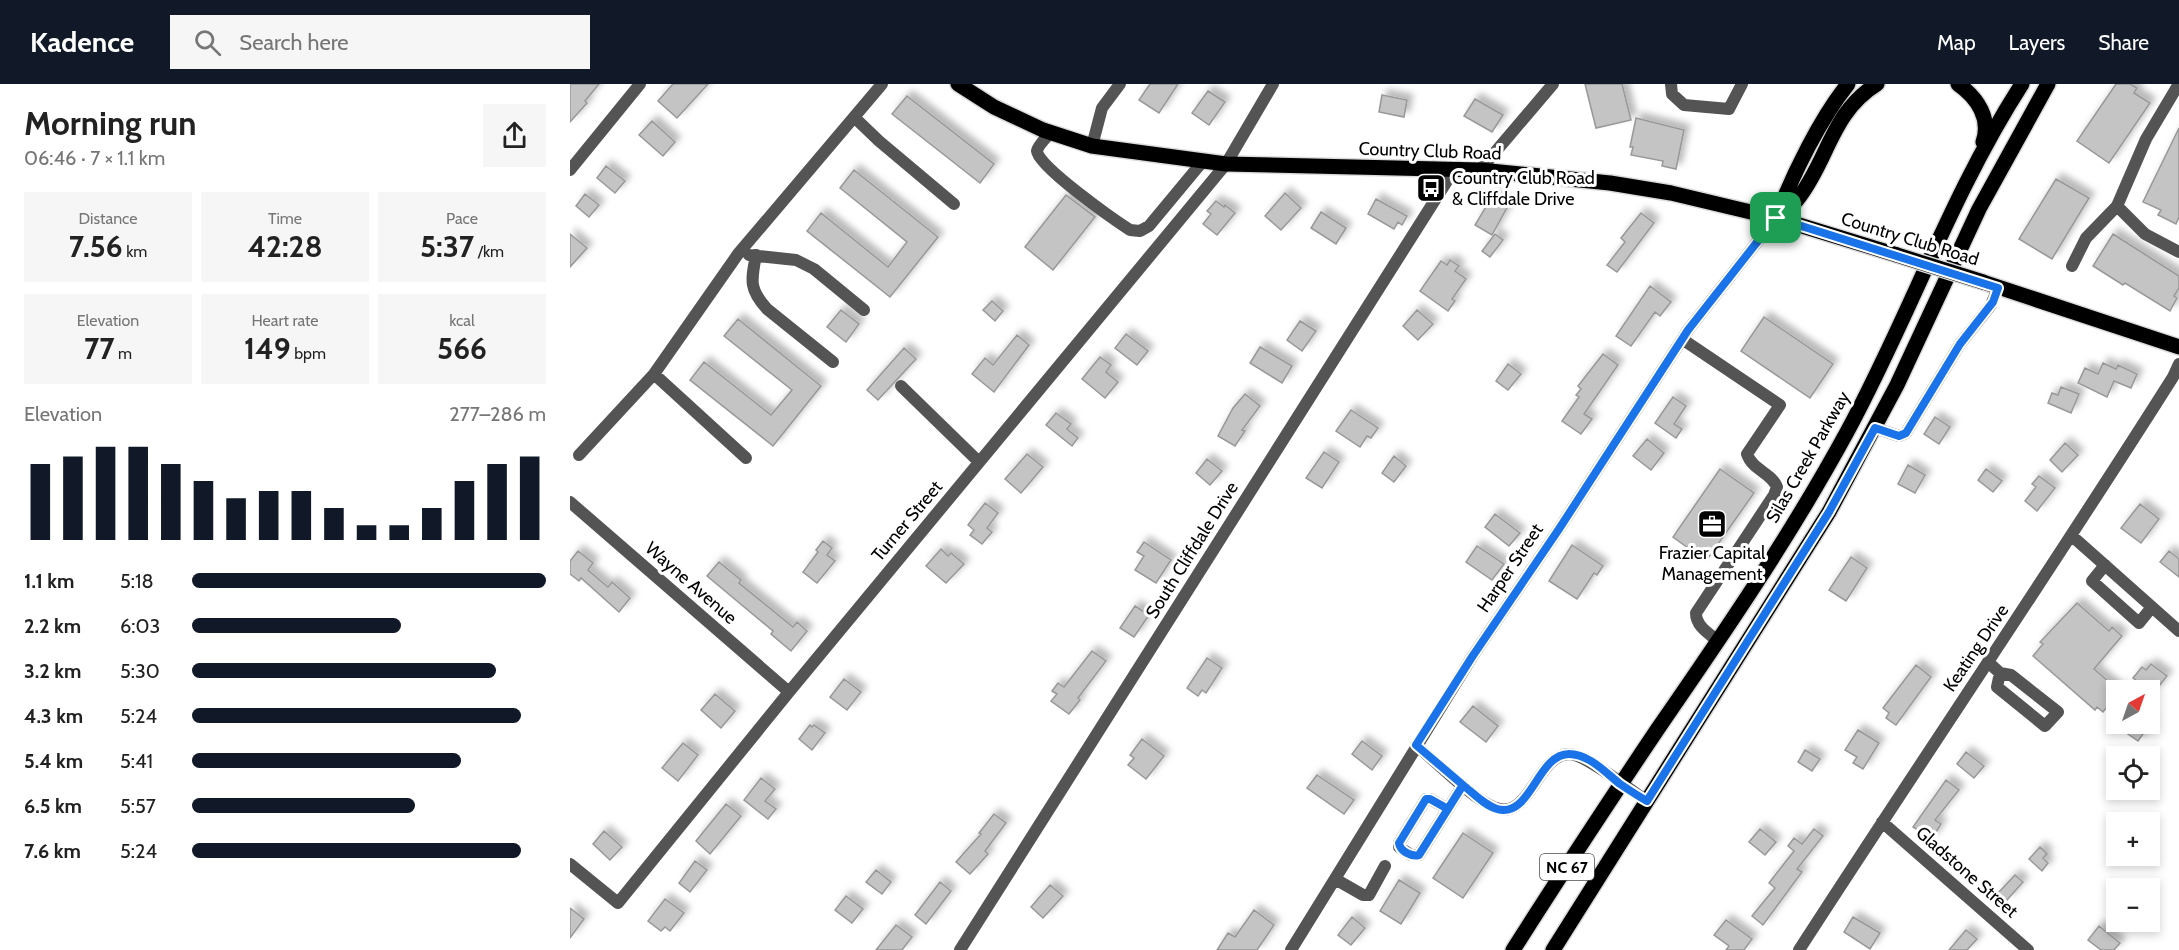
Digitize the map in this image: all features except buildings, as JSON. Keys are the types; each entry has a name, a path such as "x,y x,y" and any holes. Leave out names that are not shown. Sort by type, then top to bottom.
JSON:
{"main road":[{"name":"Country Club Road","path":"957,84 993,107 1051,132 1092,146 1226,164 1480,170 1610,183 1671,193 1776,218 1983,282 2179,347"},
{"path":"1776,218 1791,180 1838,97 1848,84"},
{"path":"1776,218 1799,198 1816,170 1844,113 1877,84"},
{"path":"1958,84 1973,97 1985,117 1986,134 1979,155"},
{"name":"Silas Creek Parkway","path":"1513,950 1806,504 1848,430 1979,155 2022,84"},
{"name":"NC 67","path":"1553,950 1829,512 1875,428 1979,209 2048,87"}],"street":[{"path":"570,170 640,84"},
{"path":"579,455 654,374 738,254 882,84"},
{"path":"1092,146 1102,108 1120,84"},
{"name":"Turner Street","path":"570,864 618,903 789,692 1226,164 1273,84"},
{"path":"1480,170 1552,84"},
{"path":"1671,84 1672,94 1684,105 1729,109 1742,84"},
{"path":"2072,266 2086,238 2117,206 2146,139 2177,87"},
{"path":"854,117 954,204"},
{"path":"1051,132 1038,149 1038,156 1057,177 1130,230 1140,231 1149,226 1203,160"},
{"name":"South Cliffdale Drive","path":"960,950 1455,170"},
{"path":"2117,206 2145,234 2179,252"},
{"name":"Harper Street","path":"1291,950 1472,657 1559,529 1682,339 1776,218"},
{"path":"738,254 796,260 814,269 864,310"},
{"path":"756,255 752,286 760,301 833,362"},
{"path":"1875,428 1899,436 1906,433 1955,352 1993,302 1998,288"},
{"path":"1682,339 1780,405 1747,454 1750,463 1775,481 1777,487 1774,495 1696,613 1696,619 1703,629 1718,641"},
{"name":"Keating Drive","path":"1799,950 2072,536 2179,364"},
{"path":"654,374 746,458"},
{"path":"902,387 979,462"},
{"name":"Wayne Avenue","path":"570,502 789,692"},
{"path":"2072,536 2179,631"},
{"path":"2105,565 2092,581 2139,622 2152,607"},
{"path":"1988,662 2000,673 2011,675 2058,712 2045,726 1997,687 2000,673"},
{"path":"1416,745 1463,785 1497,809 1509,809 1518,805 1527,796 1547,766 1557,758 1568,754 1595,764 1647,801"},
{"path":"1448,809 1426,799 1399,843 1399,847 1411,855 1419,855 1448,809 1463,785"},
{"name":"Gladstone Street","path":"1882,822 2028,950"},
{"path":"1335,879 1363,895 1369,895 1385,866"}],"place":[{"name":"Country Club Road & Cliffdale Drive","path":"1431,188"},
{"name":"Frazier Capital Management","path":"1712,524"}],"route":[{"path":"1776,218 1688,330 1416,745 1463,785 1448,809 1419,855 1411,855 1399,847 1399,843 1426,799 1448,809 1463,785 1497,809 1509,809 1518,805 1527,796 1547,766 1557,758 1568,754 1595,764 1647,801 1829,512 1875,428 1899,436 1906,433 1960,344 1993,302 1998,288 1776,218"}]}
